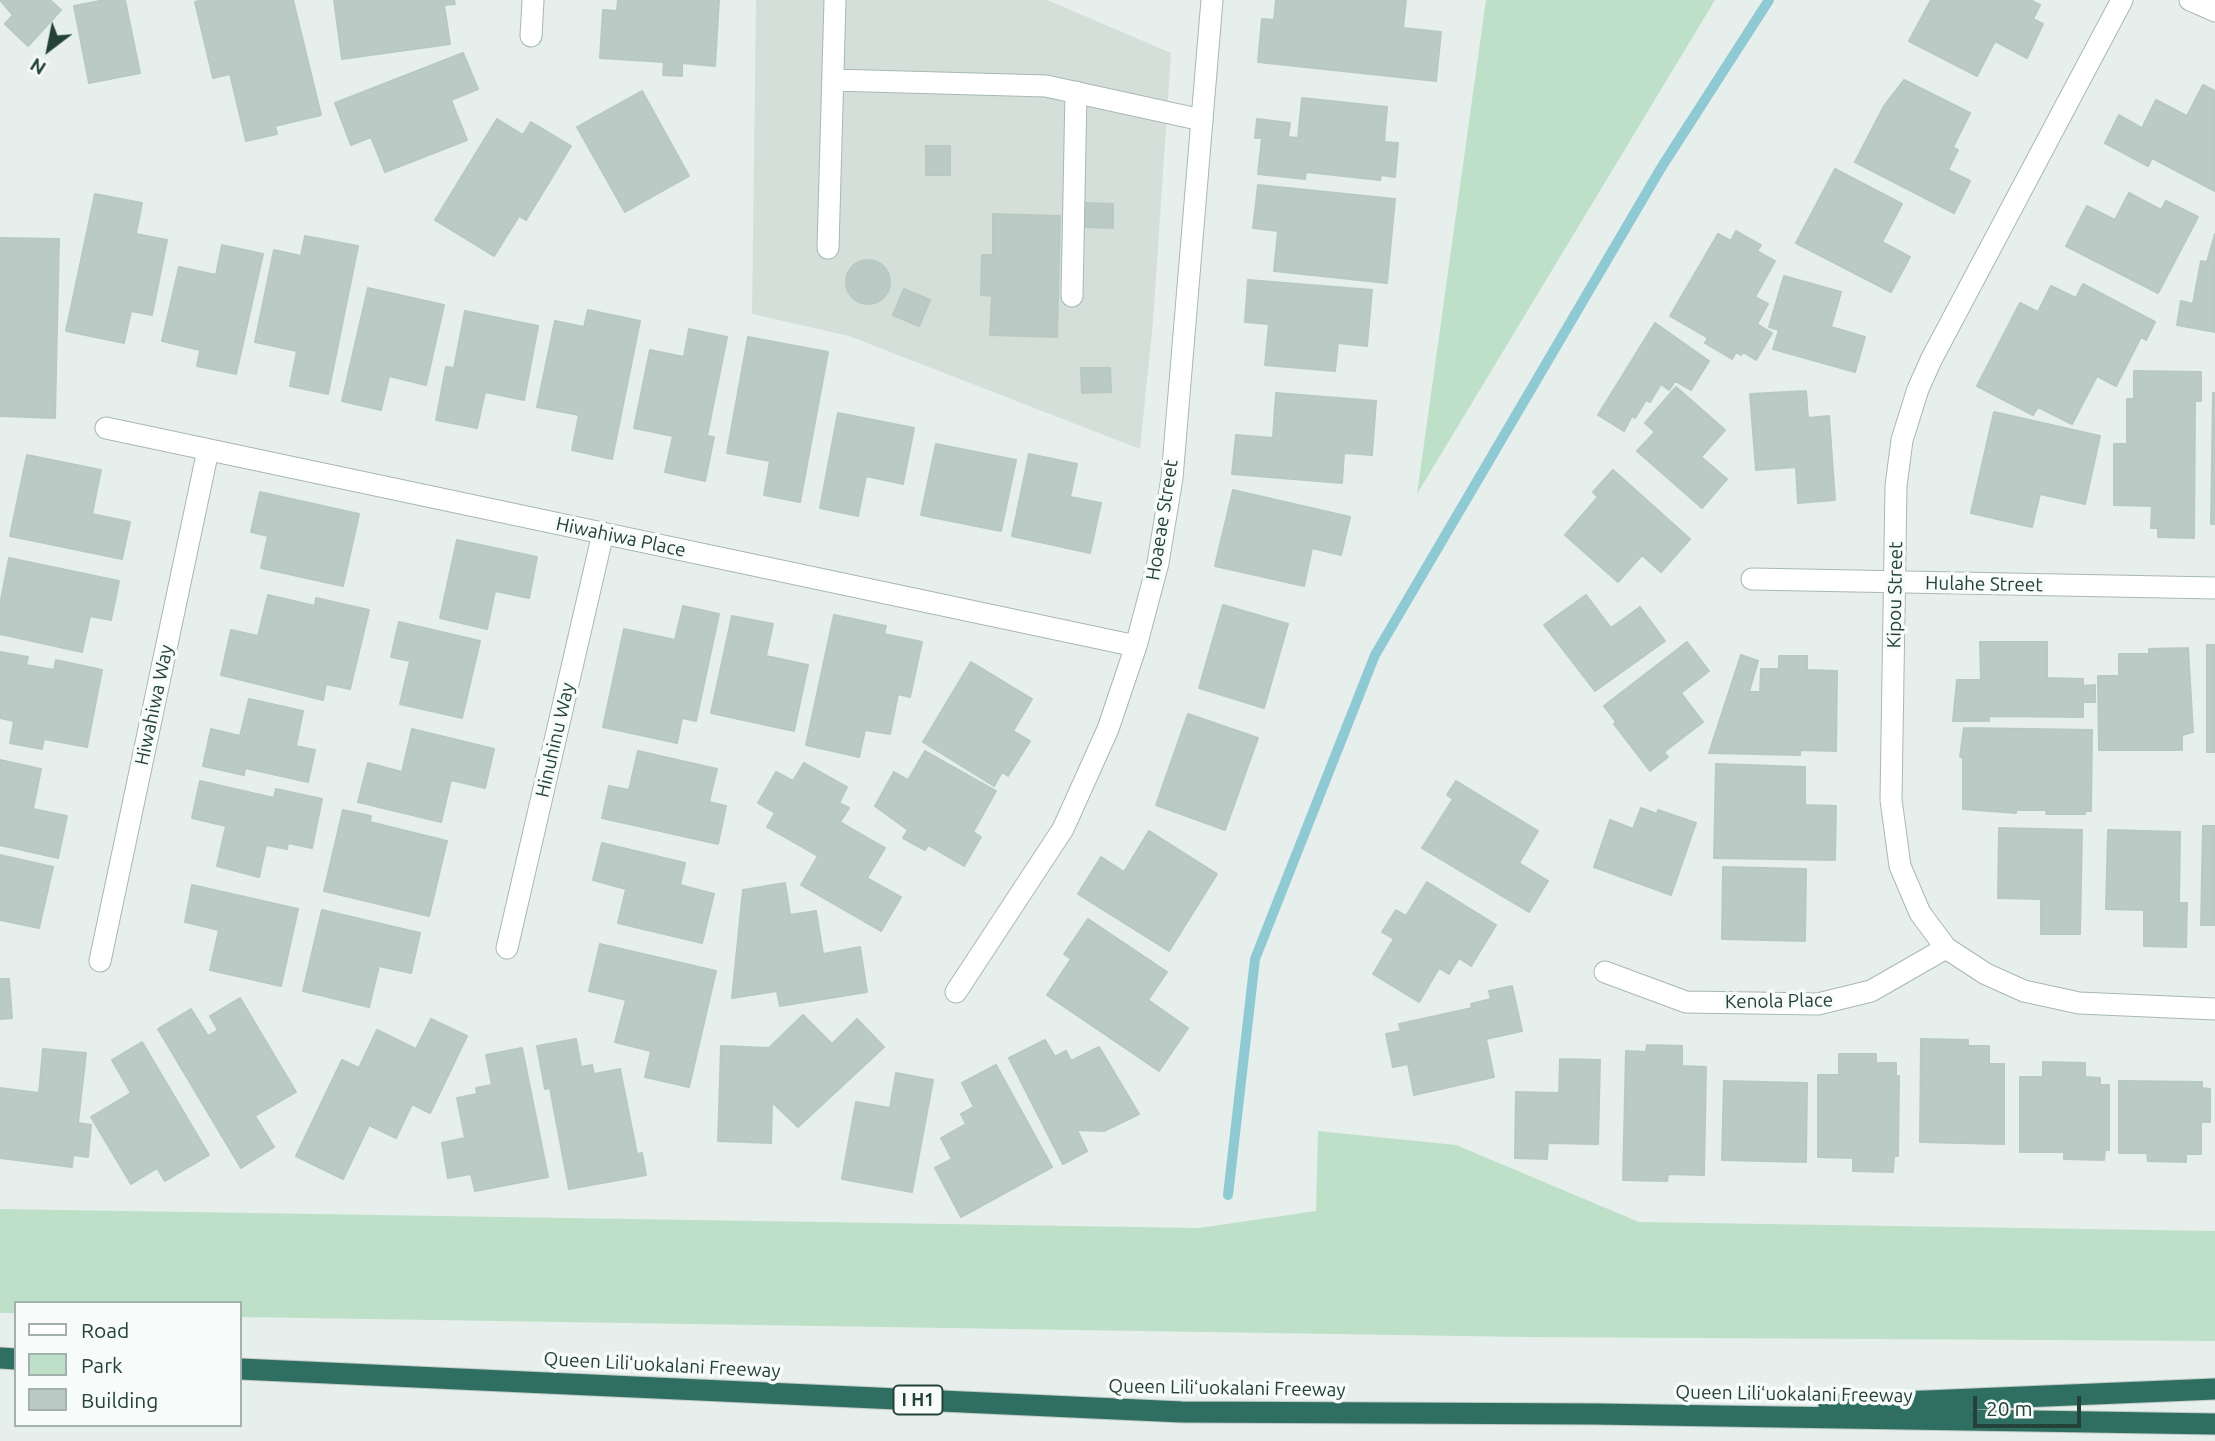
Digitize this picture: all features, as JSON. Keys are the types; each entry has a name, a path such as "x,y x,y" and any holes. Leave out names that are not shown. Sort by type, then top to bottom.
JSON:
{"highway":[{"name":"Queen Liliʻuokalani Freeway","path":"242,1369 1182,1412 1596,1414 2215,1424"},
{"path":"1596,1414 2215,1389"}],"street":[{"path":"531,36 533,0"},
{"path":"828,248 835,0"},
{"name":"Hoaeae Street","path":"956,992 1063,829 1108,729 1136,646 1158,563 1172,478 1212,0"},
{"name":"Kipou Street","path":"2122,0 1918,389 1902,440 1896,486 1891,800 1900,866 1920,913 1947,948 1986,974 2024,991 2079,1003 2215,1009"},
{"path":"2190,0 2215,11"},
{"path":"833,80 1046,86 1202,120"},
{"path":"1072,296 1076,92"},
{"name":"Hiwahiwa Place","path":"106,428 1136,646"},
{"name":"Hiwahiwa Way","path":"100,961 208,450"},
{"name":"Hinuhinu Way","path":"507,948 603,533"},
{"name":"Hulahe Street","path":"1752,579 2215,587"},
{"name":"Kenola Place","path":"1605,972 1686,1002 1818,1004 1871,991 1947,948"}],"shaded area":[{"path":"756,0 1047,0 1171,53 1153,321 1140,449 849,336 752,314"}],"green space":[{"path":"1486,0 1715,0 1417,494"},
{"path":"1318,1131 1456,1145 1639,1222 2215,1231 2215,1341 1525,1337 242,1317 242,1301 14,1301 14,1313 0,1313 0,1209 1199,1228 1316,1211"}],"building":[{"path":"0,0 50,0 61,10 28,46 5,24 13,15"},
{"path":"105,0 125,0 140,73 89,83 74,6"},
{"path":"293,0 321,115 275,126 277,134 246,141 230,74 213,78 195,2"},
{"path":"334,0 454,0 455,4 444,5 450,44 342,59"},
{"path":"618,0 719,0 715,66 682,63 682,76 663,75 664,62 600,58 603,10 617,11"},
{"path":"1276,0 1406,0 1403,28 1441,32 1436,81 1258,62 1262,19 1274,20"},
{"path":"1931,0 2030,0 2040,5 2033,19 2043,24 2027,58 1995,41 1977,76 1909,41"},
{"path":"463,53 478,89 451,100 467,140 385,172 371,137 351,145 335,103"},
{"path":"1904,80 1970,113 1953,147 1958,150 1948,170 1970,181 1954,213 1855,162 1884,106"},
{"path":"2203,85 2215,91 2215,191 2152,158 2148,166 2105,143 2119,115 2142,128 2156,100 2187,116"},
{"path":"642,91 689,176 625,212 577,127"},
{"path":"1302,98 1387,107 1384,142 1398,143 1395,177 1381,175 1380,180 1306,172 1305,179 1258,174 1262,138 1255,138 1257,119 1290,123 1288,137 1298,138"},
{"path":"497,119 523,135 531,122 571,146 526,220 519,216 494,256 435,220"},
{"path":"926,146 950,146 950,175 926,175"},
{"path":"1835,169 1902,204 1882,242 1910,257 1891,292 1796,243"},
{"path":"1258,185 1395,199 1387,283 1274,271 1278,231 1253,228"},
{"path":"2129,193 2161,210 2166,201 2198,217 2158,293 2066,246 2087,206 2115,220"},
{"path":"95,194 142,203 136,234 167,240 152,315 131,311 124,343 66,331"},
{"path":"1085,203 1113,204 1113,228 1085,227"},
{"path":"993,214 1060,216 1057,337 990,335 992,296 981,295 982,255 993,255"},
{"path":"1736,231 1761,245 1757,251 1775,261 1755,297 1768,304 1757,324 1772,333 1756,360 1743,352 1741,355 1736,352 1732,359 1705,343 1708,338 1670,316 1718,234 1731,241"},
{"path":"2215,234 2215,332 2177,325 2181,301 2193,304 2201,261 2207,262"},
{"path":"305,236 358,246 328,394 290,386 297,351 255,342 274,250 301,256"},
{"path":"0,238 59,239 55,418 0,416"},
{"path":"222,245 263,254 236,374 197,366 200,350 162,341 179,267 216,275"},
{"path":"868,260 883,267 890,282 883,297 868,304 853,297 846,282 853,267"},
{"path":"1784,276 1841,292 1831,327 1865,337 1855,372 1773,349 1779,330 1769,327"},
{"path":"1248,280 1372,290 1367,346 1338,343 1335,371 1265,365 1269,324 1245,322"},
{"path":"2083,284 2155,322 2146,340 2141,337 2116,386 2097,376 2072,424 2038,407 2033,415 1977,386 2020,303 2038,312 2051,286 2076,298"},
{"path":"368,288 444,305 426,385 389,376 381,410 342,401"},
{"path":"904,289 930,300 919,326 893,315"},
{"path":"588,310 640,321 612,459 572,450 579,415 537,407 555,321 584,327"},
{"path":"465,311 538,326 524,400 485,392 477,428 436,420 446,367 454,368"},
{"path":"1655,323 1709,361 1691,390 1675,381 1669,390 1661,384 1650,402 1646,400 1635,418 1632,416 1624,431 1598,415"},
{"path":"689,329 727,337 707,436 714,437 705,481 665,472 673,436 634,428 650,350 684,357"},
{"path":"748,337 828,352 800,502 764,495 770,461 727,453"},
{"path":"1081,368 1110,368 1111,392 1082,393"},
{"path":"2134,371 2201,372 2201,401 2195,401 2194,538 2158,537 2158,528 2151,528 2152,506 2114,505 2114,444 2127,444 2127,399 2134,399"},
{"path":"1676,387 1725,430 1701,457 1727,479 1702,508 1637,451 1655,432 1645,423"},
{"path":"1806,391 1808,418 1829,416 1835,500 1798,503 1796,467 1756,470 1750,394"},
{"path":"1276,393 1376,401 1372,455 1344,453 1342,483 1232,474 1236,435 1273,438"},
{"path":"2213,393 2215,524 2211,524"},
{"path":"1994,412 2100,436 2085,504 2040,494 2032,527 1971,513"},
{"path":"838,413 914,428 903,484 866,476 858,516 820,508"},
{"path":"936,444 1016,460 1001,531 921,515"},
{"path":"1029,454 1077,464 1070,497 1101,503 1090,553 1012,536"},
{"path":"27,455 101,470 92,514 130,522 122,559 10,536"},
{"path":"1613,470 1690,539 1661,572 1642,555 1618,582 1565,535 1598,497 1593,492"},
{"path":"1233,490 1350,517 1341,555 1312,548 1304,586 1215,566"},
{"path":"260,492 359,514 343,586 261,568 268,536 251,532"},
{"path":"457,540 537,557 529,598 495,591 487,629 440,618"},
{"path":"9,558 119,581 111,620 90,616 82,652 0,634 0,605"},
{"path":"268,595 315,606 316,598 369,610 350,689 326,684 323,700 221,675 231,630 258,636"},
{"path":"1586,595 1611,628 1640,607 1665,641 1595,691 1544,625"},
{"path":"1223,605 1288,624 1264,708 1199,688"},
{"path":"683,606 719,614 696,721 682,718 677,743 603,727 624,629 675,640"},
{"path":"834,615 886,626 884,634 922,642 910,697 898,694 890,734 865,730 859,757 806,745"},
{"path":"732,616 773,624 766,656 808,665 794,731 711,713"},
{"path":"399,622 480,641 462,718 400,704 410,661 391,657"},
{"path":"1687,642 1709,671 1681,693 1703,722 1664,752 1668,757 1650,771 1614,724 1616,722 1604,706"},
{"path":"1980,642 2047,642 2047,678 2083,679 2083,686 2095,685 2095,702 2083,702 2083,717 1989,716 1989,721 1953,721 1957,680 1981,680"},
{"path":"2207,645 2215,645 2215,752 2207,752"},
{"path":"2188,648 2193,732 2182,735 2182,750 2099,750 2098,676 2119,676 2119,654 2149,654 2149,649"},
{"path":"0,652 28,657 26,665 54,670 56,660 102,670 87,747 44,739 42,749 10,743 14,721 0,718"},
{"path":"1741,655 1758,661 1749,692 1760,692 1761,669 1779,669 1779,656 1807,656 1807,670 1837,671 1836,751 1800,750 1800,755 1709,753"},
{"path":"971,662 1032,699 1013,731 1030,741 1008,776 1002,772 994,786 923,742"},
{"path":"249,699 303,711 296,746 315,750 308,782 245,768 244,775 203,766 211,729 240,736"},
{"path":"1188,714 1258,738 1225,830 1156,805"},
{"path":"1964,728 2092,730 2091,811 2085,811 2085,814 2046,814 2047,810 2016,810 2016,813 1963,809 1963,757 1960,757"},
{"path":"412,729 494,749 485,788 451,780 441,822 358,802 368,763 402,772"},
{"path":"638,751 717,769 709,802 726,806 718,844 602,818 609,786 629,790"},
{"path":"925,751 996,791 973,832 981,837 964,866 928,845 925,850 903,838 908,830 875,806 894,772 908,780"},
{"path":"0,760 41,769 33,809 67,816 58,858 0,845"},
{"path":"804,763 847,787 839,803 849,808 840,822 885,848 867,878 901,897 881,931 801,885 818,856 767,827 775,813 758,803 776,772 793,781"},
{"path":"1716,764 1805,767 1805,805 1836,806 1835,860 1714,858"},
{"path":"200,781 274,798 276,789 322,799 312,848 288,843 287,849 266,845 259,877 217,866 226,826 192,818"},
{"path":"1456,781 1538,831 1519,863 1548,881 1529,912 1422,848 1453,799 1447,795"},
{"path":"1641,808 1657,814 1658,810 1696,823 1671,895 1594,867 1610,820 1633,829"},
{"path":"343,810 371,816 370,822 447,841 429,916 324,891"},
{"path":"2203,826 2215,826 2215,925 2201,925"},
{"path":"1999,828 2082,830 2080,934 2041,934 2041,899 1998,898"},
{"path":"2108,830 2180,832 2179,903 2187,903 2186,947 2144,946 2144,910 2106,909"},
{"path":"1149,831 1217,874 1169,951 1078,894 1101,857 1124,872"},
{"path":"602,843 685,863 680,885 714,894 702,943 618,923 626,889 593,880"},
{"path":"0,855 53,867 39,928 0,920"},
{"path":"1723,867 1806,869 1805,941 1722,939"},
{"path":"1427,882 1496,925 1471,966 1459,958 1449,974 1439,968 1419,1002 1373,974 1394,939 1382,932 1396,910 1406,916"},
{"path":"785,883 790,915 816,911 823,954 860,947 867,992 780,1006 777,991 732,998 743,890"},
{"path":"192,885 298,909 281,986 210,970 219,930 185,922"},
{"path":"322,910 420,933 411,973 379,966 369,1007 303,991"},
{"path":"1088,919 1167,972 1148,1000 1188,1028 1159,1071 1047,995 1071,959 1064,954"},
{"path":"600,944 716,971 689,1087 645,1077 651,1051 615,1042 626,1000 589,991"},
{"path":"0,979 9,979 12,1018 0,1019"},
{"path":"1512,986 1522,1031 1486,1039 1494,1077 1414,1095 1408,1064 1393,1067 1386,1034 1401,1031 1399,1024 1472,1008 1471,1004 1491,999 1489,991"},
{"path":"240,998 296,1092 255,1116 274,1147 241,1168 158,1029 191,1009 208,1036 218,1030 210,1016"},
{"path":"803,1015 832,1044 857,1019 884,1047 798,1127 772,1102 771,1143 718,1141 721,1046 769,1048"},
{"path":"431,1019 467,1036 430,1113 412,1104 396,1138 369,1125 343,1179 296,1156 342,1060 359,1068 377,1030 416,1049"},
{"path":"576,1039 581,1067 592,1065 594,1074 620,1069 637,1154 642,1153 646,1175 569,1189 550,1088 545,1089 537,1046"},
{"path":"1921,1039 1968,1040 1968,1046 1989,1046 1989,1064 2004,1064 2004,1144 1920,1142"},
{"path":"1045,1040 1055,1057 1066,1051 1071,1061 1099,1047 1139,1114 1104,1131 1077,1130 1087,1151 1063,1164 1009,1058"},
{"path":"142,1042 209,1155 165,1181 157,1168 131,1184 91,1117 131,1093 112,1060"},
{"path":"1647,1045 1682,1046 1682,1066 1706,1067 1704,1175 1668,1174 1667,1181 1623,1180 1626,1051 1646,1052"},
{"path":"522,1048 548,1177 475,1191 471,1174 448,1178 442,1143 465,1138 457,1098 477,1094 476,1088 492,1085 486,1055"},
{"path":"43,1049 86,1053 78,1123 91,1125 88,1157 73,1155 72,1167 0,1158 0,1088 39,1093"},
{"path":"1839,1054 1876,1054 1876,1063 1896,1063 1896,1076 1899,1076 1898,1156 1894,1156 1893,1172 1853,1171 1853,1158 1818,1157 1818,1075 1839,1075"},
{"path":"1560,1059 1600,1060 1598,1144 1548,1143 1547,1159 1515,1158 1516,1092 1559,1093"},
{"path":"2043,1062 2085,1063 2085,1077 2100,1078 2100,1085 2109,1085 2109,1150 2105,1150 2104,1160 2064,1159 2064,1152 2020,1152 2020,1077 2043,1077"},
{"path":"996,1065 1052,1167 961,1217 935,1168 952,1159 941,1138 966,1124 961,1114 974,1107 962,1083"},
{"path":"896,1073 933,1080 912,1192 842,1179 856,1102 890,1108"},
{"path":"1724,1081 1807,1083 1806,1162 1722,1160"},
{"path":"2119,1081 2202,1082 2202,1088 2210,1089 2210,1122 2201,1122 2201,1154 2186,1154 2186,1162 2148,1161 2147,1153 2119,1153"}],"waterway":[{"path":"1228,1195 1255,959 1375,655 1661,168 1769,0"}]}
